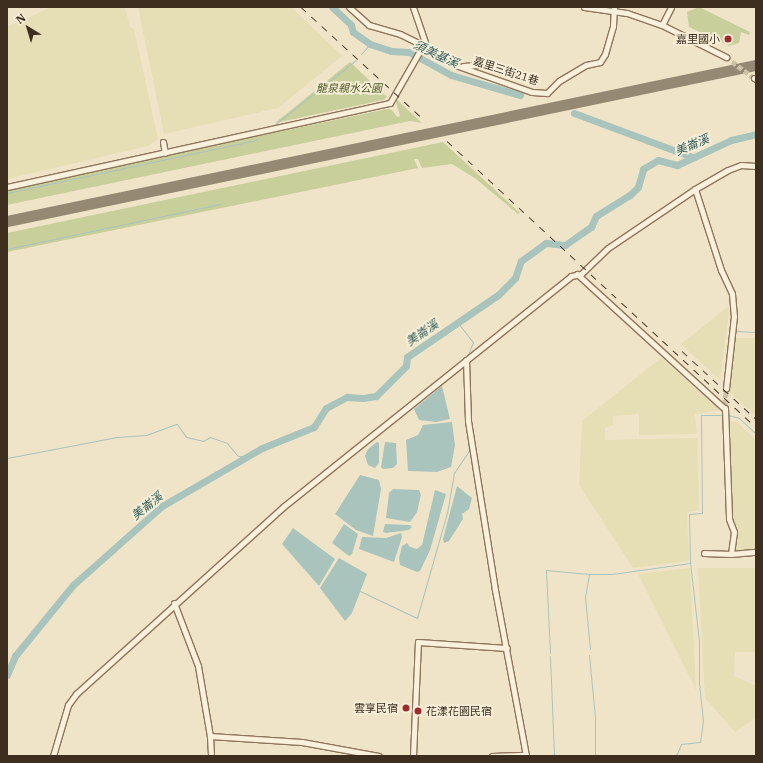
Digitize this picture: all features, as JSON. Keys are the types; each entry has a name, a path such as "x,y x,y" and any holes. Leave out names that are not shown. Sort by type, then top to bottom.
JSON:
{"street":[{"path":"349,7 369,25 400,34 421,47"},
{"path":"7,187 390,103 421,47 423,31 413,7"},
{"path":"584,7 613,9 627,13 647,22 662,25 726,57"},
{"path":"662,25 671,7"},
{"name":"嘉里三街21巷","path":"443,57 458,66 532,92 547,93 559,81 586,66 600,62 605,54 614,26 613,9"},
{"path":"458,66 493,64"},
{"path":"163,142 165,153"},
{"path":"53,756 68,705 76,694 174,603 283,507 466,360 577,274 581,274 608,248 695,189 732,168 756,166"},
{"path":"695,189 721,270 732,294 734,316 726,389"},
{"path":"577,274 725,411 729,519 734,532 731,554"},
{"path":"466,360 468,421 495,590 526,755 492,756"},
{"path":"704,553 731,554 756,552"},
{"path":"174,603 196,661 210,736 211,756"},
{"path":"413,756 418,642 507,648"},
{"path":"210,736 302,742 379,756"}],"shaded area":[{"path":"52,7 125,7 130,27 134,29 158,139 148,146 7,179 7,27"},
{"path":"138,7 291,7 342,56 278,108 164,134"},
{"path":"730,305 720,380 681,344"},
{"path":"736,338 756,338 756,416 726,389"},
{"path":"661,358 720,410 695,414 697,434 639,435 639,414 613,416 613,425 605,428 605,440 698,438 699,510 687,512 689,561 633,568 579,485 582,421"},
{"path":"730,421 737,422 756,440 756,552 734,553"},
{"path":"690,568 696,690 638,574"},
{"path":"698,568 756,568 756,652 735,652 734,676 756,686 756,718 735,732 705,698"}],"green space":[{"path":"699,7 750,32 749,35 741,32 739,43 729,46 689,27 687,12"},
{"name":"龍泉親水公園","path":"350,62 387,97 383,100 275,123"},
{"path":"395,98 422,123 410,121 7,205 7,189 387,109 392,110 397,117 400,116"},
{"path":"443,142 520,213 518,214 476,179 452,164 422,168 418,159 414,159 418,168 7,252 7,233"}],"water":[{"path":"442,386 450,419 436,422 419,420 414,409"},
{"path":"452,422 455,445 451,467 437,472 408,471 406,440 418,435 423,425"},
{"path":"377,442 379,443 379,463 375,468 368,465 365,456 368,449"},
{"path":"385,442 396,443 397,464 393,468 383,469 381,467"},
{"path":"360,475 379,480 381,489 373,536 356,530 335,514"},
{"path":"457,486 472,498 469,509 462,514 463,519 449,541 444,543 443,539"},
{"path":"393,489 419,490 421,495 417,512 410,522 386,518 389,493"},
{"path":"435,490 446,494 430,550 420,571 417,572 400,565 399,558 402,546 407,543 410,547 417,549 422,545"},
{"path":"344,524 358,534 352,554 349,556 332,543"},
{"path":"385,524 410,525 412,527 409,530 386,533 383,532"},
{"path":"293,528 335,559 319,586 282,544"},
{"path":"401,533 402,537 394,562 359,549 362,537 386,538"},
{"path":"339,558 367,574 352,613 345,621 320,588"}],"waterway":[{"name":"須美基溪","path":"332,7 351,25 353,32 370,44 391,51 409,52 451,75 520,95"},
{"path":"361,54 370,44"},
{"path":"273,126 356,60"},
{"name":"須美基溪","path":"574,113 692,157"},
{"name":"美崙溪","path":"7,675 15,656 73,585 162,506 262,448 314,427 326,408 347,397 363,398 376,396 406,366 407,357 498,295 515,278 521,261 546,243 565,245 591,227 596,216 630,195 638,187 643,169 658,160 677,165 731,140 756,134"},
{"path":"7,193 257,140"},
{"path":"7,249 220,204"},
{"path":"458,323 473,342 468,355"},
{"path":"735,331 756,332"},
{"path":"464,367 464,388"},
{"path":"676,756 681,744 700,742 703,721 699,685 699,641 690,562 689,514 702,513 701,415 723,415"},
{"path":"728,415 739,418 756,434"},
{"path":"7,458 117,437 146,435 177,424 186,437 203,441 210,437 227,443 238,456 248,456"},
{"path":"360,591 417,618 447,513 454,473 469,451 467,433"},
{"path":"590,649 585,597 589,574 612,574 690,563"},
{"path":"550,653 546,570 589,574"},
{"path":"589,655 595,717 595,756"},
{"path":"550,656 554,756"}],"taxiway":[{"path":"7,221 756,65"}],"tunnel":[{"path":"726,57 754,78"},
{"path":"725,405 726,389"}],"railway":[{"path":"301,7 421,117"},
{"path":"447,141 756,427"},
{"path":"682,351 756,419"}],"place":[{"name":"嘉里國小","path":"728,39"},
{"name":"雲享民宿","path":"406,708"},
{"name":"花漾花園民宿","path":"418,711"}]}
